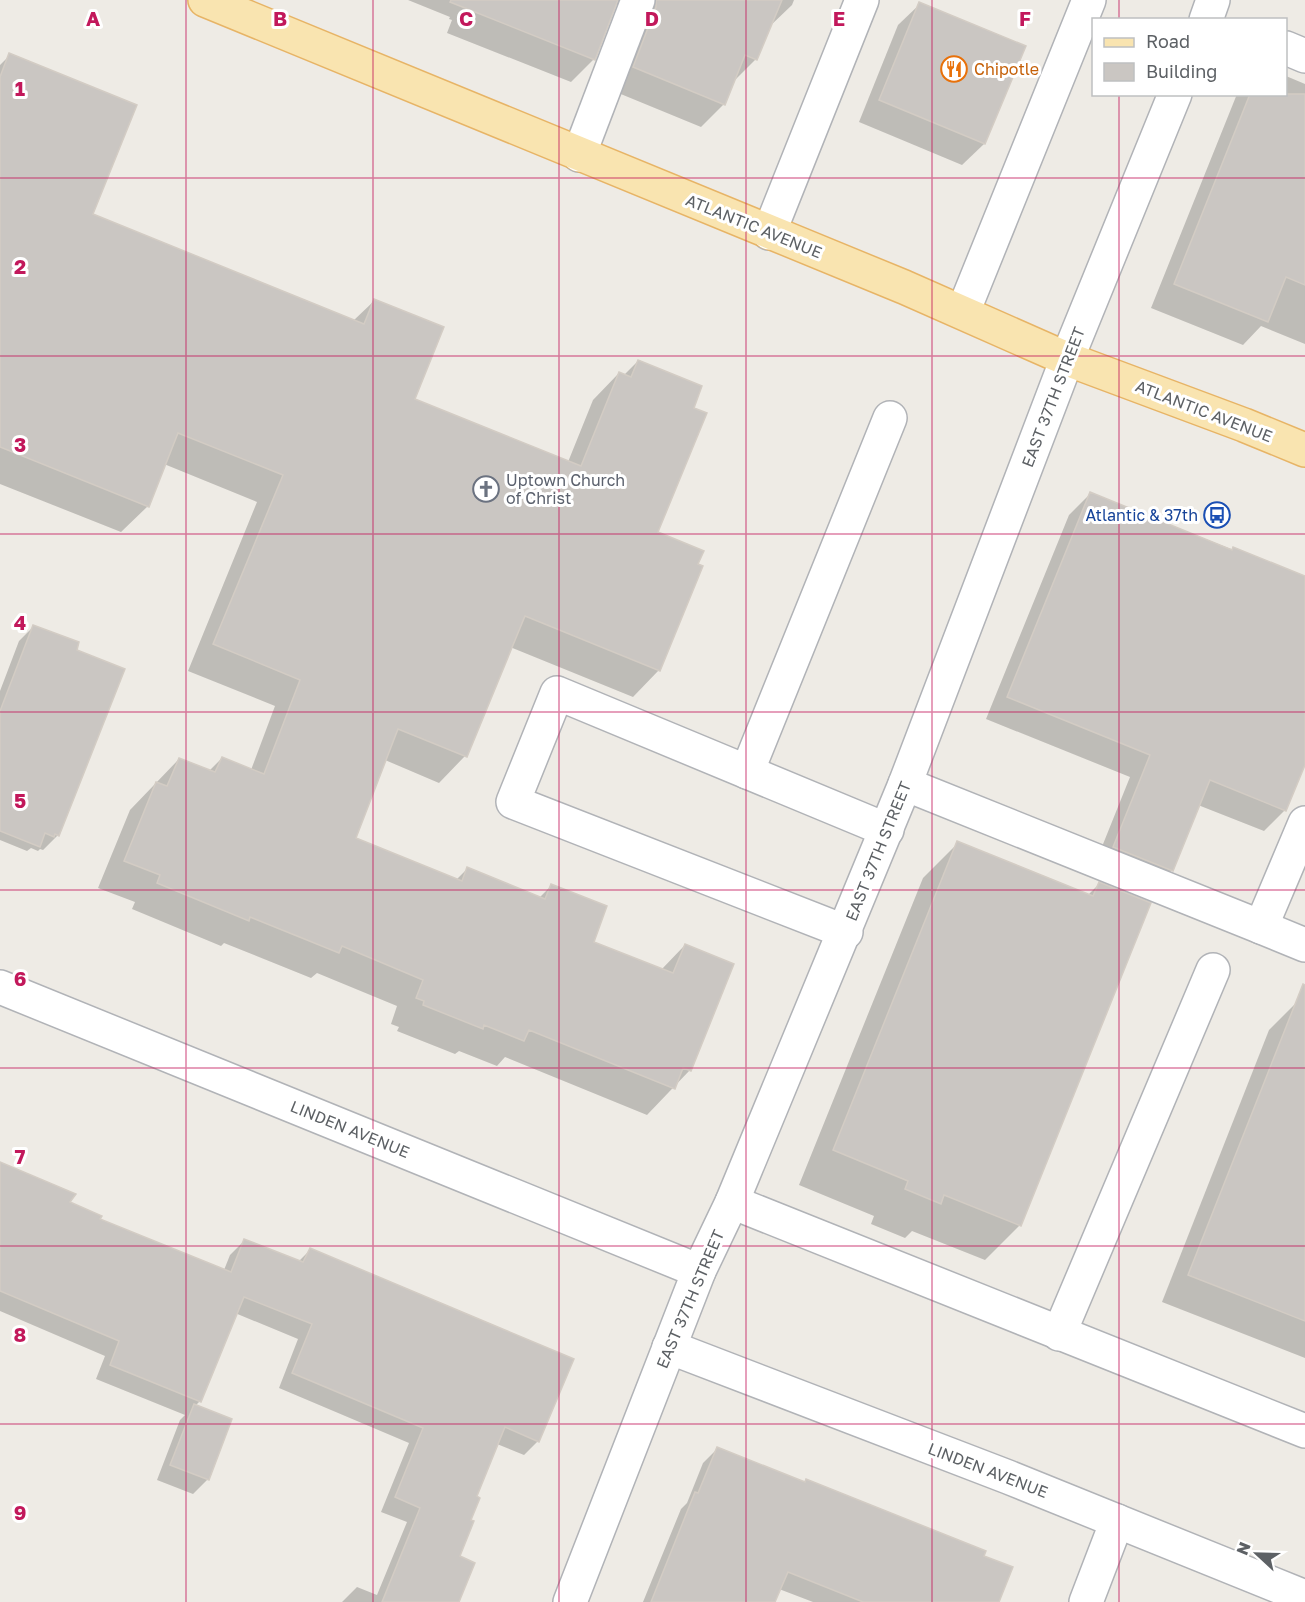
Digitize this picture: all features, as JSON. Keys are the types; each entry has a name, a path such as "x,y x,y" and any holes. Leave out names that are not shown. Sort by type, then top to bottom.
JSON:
{"main road":[{"name":"ATLANTIC AVENUE","path":"226,4 579,155 963,312 1066,359 1305,450"}],"street":[{"path":"579,155 638,0"},
{"path":"770,233 862,0"},
{"path":"963,312 1089,0"},
{"path":"1287,48 1305,56"},
{"name":"EAST 37TH STREET","path":"570,1602 699,1271 732,1203 887,830 1066,359 1174,96"},
{"path":"747,772 890,418"},
{"path":"846,932 513,802 557,693 887,830"},
{"path":"905,784 1305,945"},
{"path":"1261,927 1305,823"},
{"path":"1059,1334 1213,970"},
{"name":"LINDEN AVENUE","path":"0,987 699,1271"},
{"path":"732,1203 1305,1431"},
{"name":"LINDEN AVENUE","path":"669,1347 1117,1521 1305,1597"},
{"path":"1086,1602 1117,1521"}],"building":[{"path":"451,0 618,0 595,60 450,2"},
{"path":"656,0 782,0 757,60 745,55 725,105 633,67 656,7"},
{"name":"Chipotle","path":"919,2 1026,46 985,144 879,100"},
{"path":"9,53 137,105 93,214 364,324 374,299 444,327 415,399 581,466 619,372 631,377 638,360 702,386 694,408 707,413 658,532 704,551 698,564 703,566 660,671 525,616 467,757 398,729 356,838 462,881 467,867 545,899 551,884 607,906 594,942 673,973 685,944 734,964 691,1071 683,1068 675,1089 529,1030 524,1041 484,1025 483,1029 423,1005 424,1001 416,998 423,980 342,946 339,953 250,917 249,921 157,883 160,875 124,861 156,782 167,786 179,758 215,772 222,757 264,774 300,680 213,644 283,475 178,433 149,507 0,447 0,77"},
{"path":"1305,94 1305,285 1286,277 1268,322 1174,284 1249,96"},
{"path":"1090,492 1232,550 1233,547 1305,576 1305,765 1286,811 1210,780 1173,871 1113,847 1150,755 1007,697"},
{"path":"33,625 79,642 77,650 125,669 59,836 55,834 54,837 45,833 40,847 0,831 0,711"},
{"path":"957,841 1093,896 1099,882 1151,903 1021,1226 944,1195 941,1204 905,1189 908,1181 833,1150"},
{"path":"1303,984 1305,985 1305,1321 1188,1275"},
{"path":"0,1162 76,1194 70,1202 102,1216 100,1219 231,1272 244,1239 303,1262 310,1248 574,1359 539,1442 505,1427 477,1496 480,1498 471,1520 474,1521 460,1556 475,1563 459,1602 382,1602 420,1508 395,1497 423,1428 292,1373 312,1324 244,1297 201,1402 110,1365 119,1341 0,1291"},
{"path":"194,1404 232,1419 209,1480 170,1465"},
{"path":"717,1447 805,1482 806,1479 986,1551 984,1556 1013,1567 999,1602 863,1602 788,1572 775,1602 651,1602 695,1492 698,1493"}],"place":[{"name":"Chipotle","path":"954,69"},
{"name":"Uptown Church of Christ","path":"486,489"},
{"name":"Atlantic & 37th","path":"1217,515"}]}
